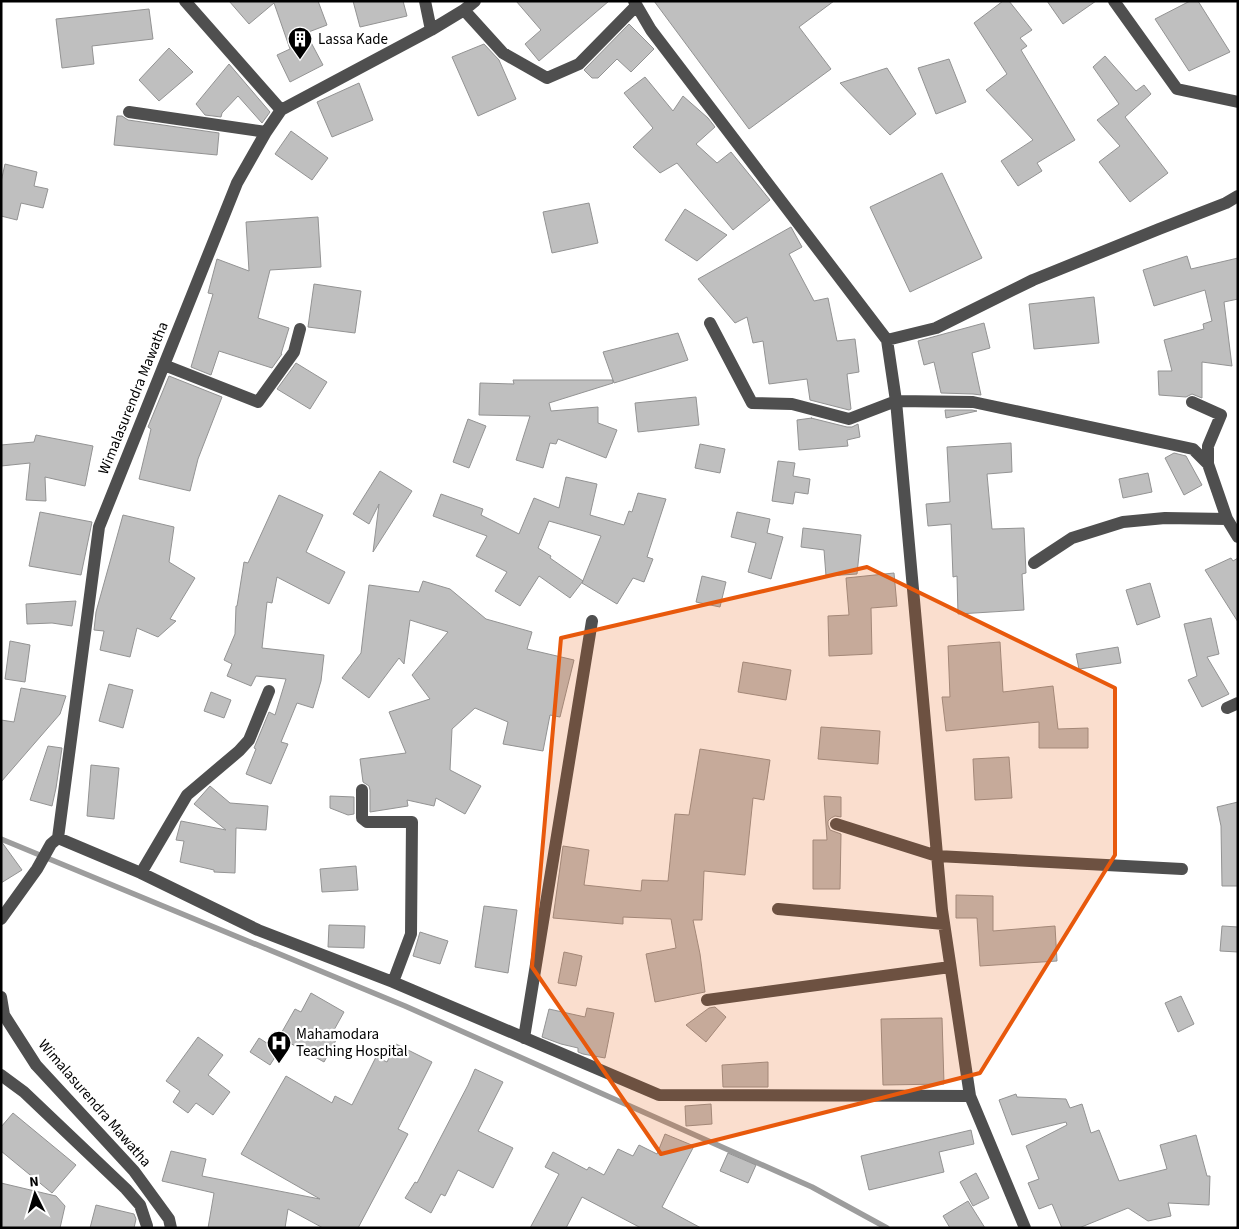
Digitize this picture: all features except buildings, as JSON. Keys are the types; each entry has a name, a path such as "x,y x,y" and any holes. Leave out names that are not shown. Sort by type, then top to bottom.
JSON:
{"street":[{"path":"185,1 281,110"},
{"path":"425,1 431,30"},
{"name":"Wimalasurendra Mawatha","path":"1,919 54,841 99,527 237,183 281,110 431,30 475,1"},
{"path":"1114,1 1177,89 1238,102"},
{"path":"464,10 503,54 547,78 579,64 635,3 651,30 886,340 896,401 944,924 970,1096 1025,1228"},
{"path":"129,112 266,132"},
{"path":"886,340 936,328 1034,280 1226,203 1238,196"},
{"path":"710,323 752,403 792,404 849,419 896,401 973,402 1193,449 1208,464"},
{"path":"164,365 258,402 294,352 300,329"},
{"path":"1192,402 1221,415 1208,446 1208,464 1227,519 1238,536"},
{"path":"1034,563 1072,538 1123,522 1165,518 1227,519"},
{"path":"524,1038 592,621"},
{"path":"141,873 187,795 239,751 249,740 269,691"},
{"path":"362,790 362,818 367,822 412,822 411,934 393,982"},
{"path":"836,824 937,856 1182,870"},
{"path":"54,841 141,873 258,930 393,982 660,1095 970,1096"},
{"path":"778,909 944,924"},
{"path":"707,1000 950,967"},
{"name":"Wimalasurendra Mawatha","path":"1,997 4,1015 36,1065 134,1171 169,1219 171,1228"},
{"path":"1,1075 24,1092 126,1189 140,1205 147,1228"}],"highlighted area":[{"path":"867,567 1115,688 1115,855 980,1073 661,1154 532,967 561,638"}],"waterway":[{"path":"1,839 405,1006 812,1187 887,1228"}],"place":[{"name":"Lassa Kade","path":"300,60"},
{"name":"Mahamodara Teaching Hospital","path":"279,1064"}]}
